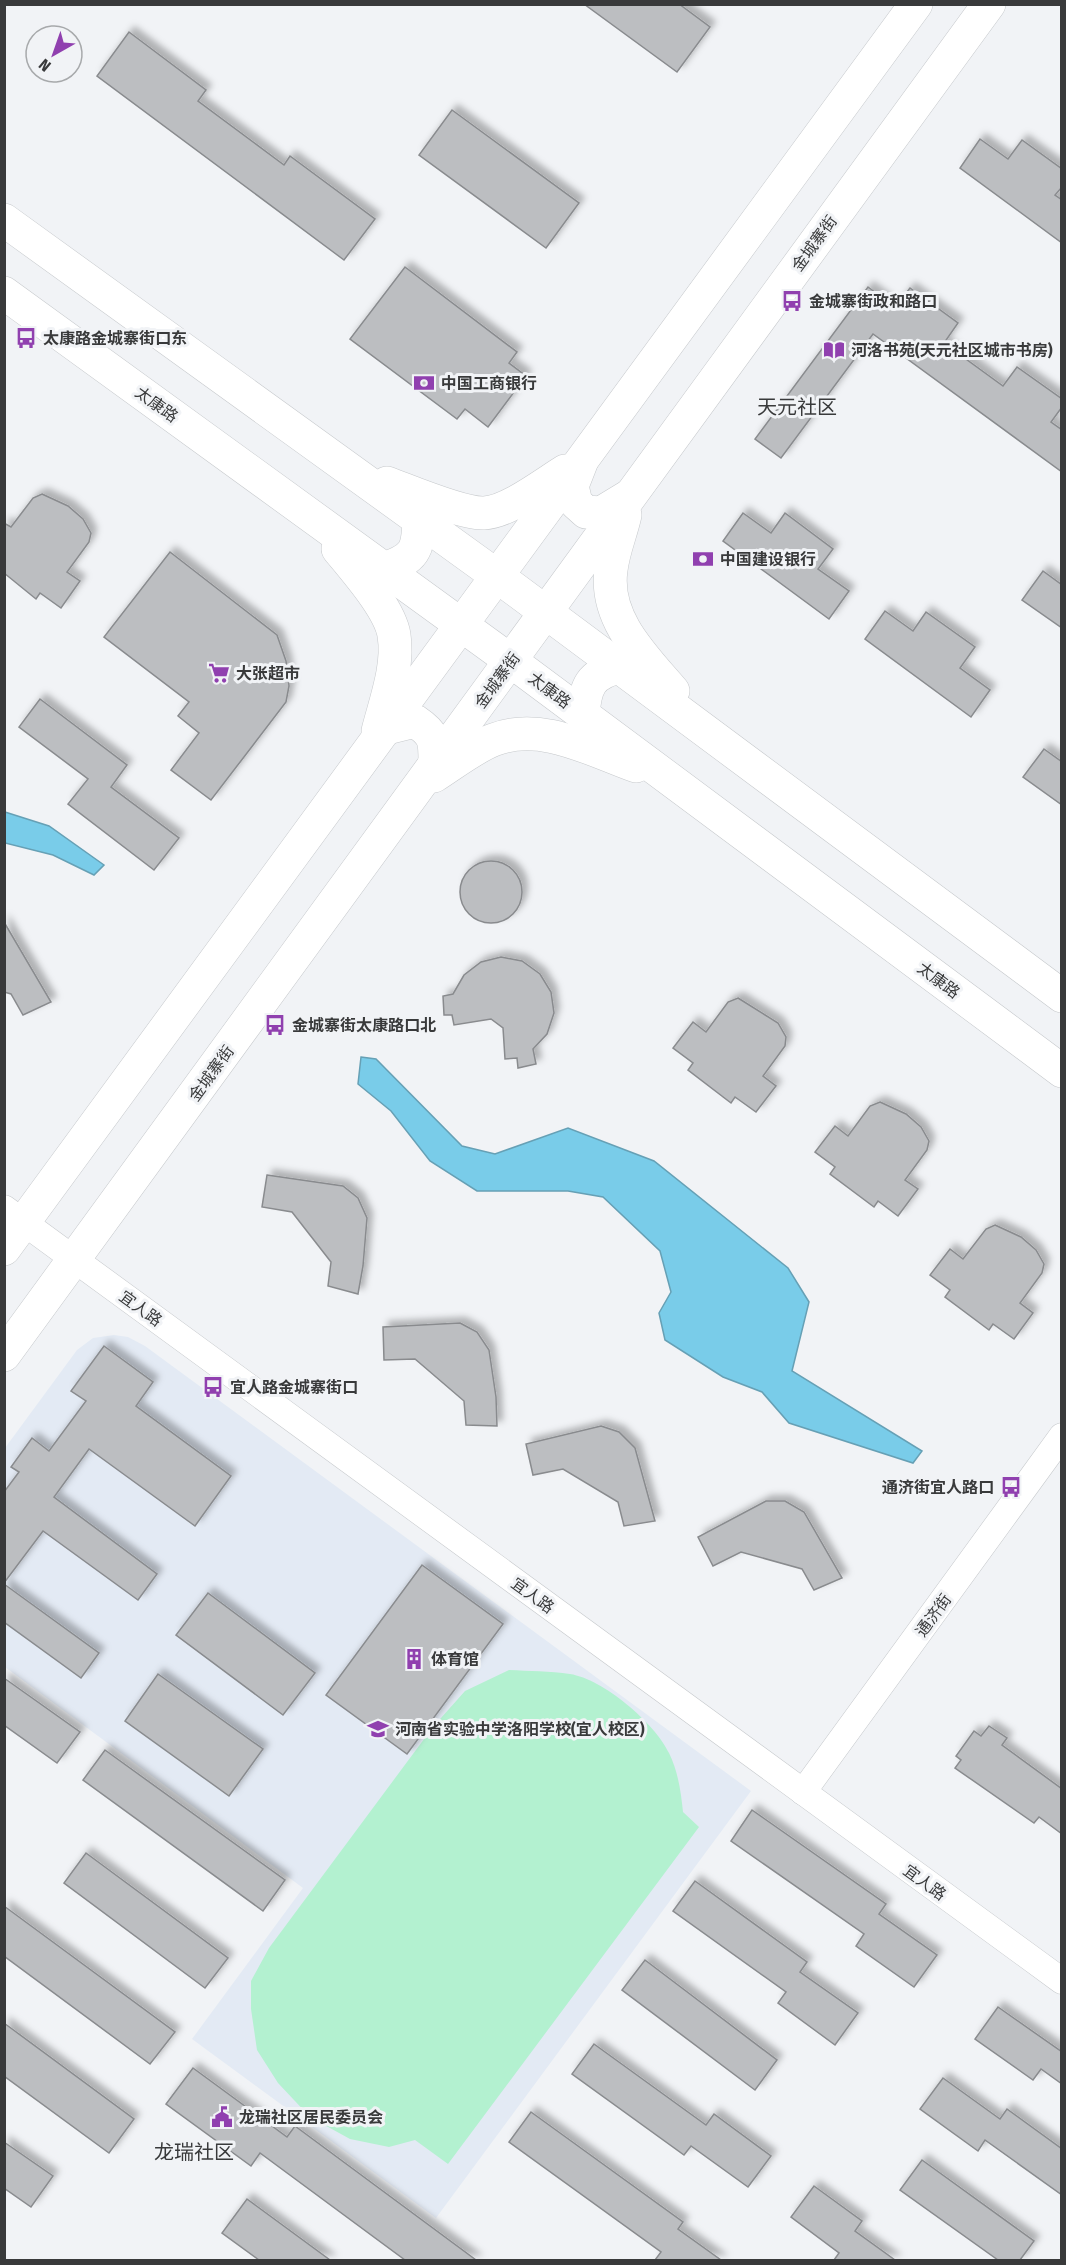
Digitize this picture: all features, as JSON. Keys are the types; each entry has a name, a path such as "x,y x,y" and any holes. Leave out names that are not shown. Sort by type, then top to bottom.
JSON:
{"main road":[{"path":"4,1249 20,1214 381,736 916,4"},
{"name":"金城寨街","path":"4,1355 989,4"},
{"path":"4,220 497,576 1062,996"},
{"name":"太康路","path":"4,293 511,661 1062,1071"},
{"path":"350,469 455,507 484,513 514,504 582,460"},
{"path":"582,460 572,486 576,504 586,512 601,513 631,495"},
{"path":"631,495 610,571 613,606 630,640 709,734"},
{"path":"314,518 379,601 394,633 394,664 381,736"},
{"path":"384,569 404,562 418,544 419,520"},
{"path":"583,715 584,692 602,671 618,667"},
{"path":"381,736 407,721 415,721 428,730 435,741 428,774"},
{"path":"428,774 493,740 523,733 554,736 668,778"}],"street":[{"name":"宜人路","path":"4,1192 20,1214 79,1253 813,1792 1062,1981"},
{"name":"通济街","path":"813,1792 1062,1436"},
{"name":"通济街","path":"813,1792 1062,1465"},
{"name":"宜人路","path":"813,1792 1062,1965"}],"shaded area":[{"name":"河南省实验中学洛阳学校(宜人校区)","path":"114,1335 128,1337 145,1346 751,1791 436,2218 192,2039 303,1888 5,1667 5,1448 77,1350 93,1338"}],"green space":[{"path":"509,1670 570,1674 597,1684 627,1704 662,1741 675,1767 683,1812 699,1827 448,2164 415,2140 389,2147 350,2139 310,2117 278,2083 257,2050 251,2009 251,1981 269,1948 433,1727 465,1691"}],"water":[{"path":"5,812 49,826 104,865 94,875 53,855 5,843"},
{"path":"361,1057 376,1059 462,1146 495,1154 568,1128 654,1161 788,1268 809,1302 792,1371 922,1451 913,1463 789,1423 762,1392 723,1377 665,1340 659,1313 671,1292 660,1251 603,1197 568,1191 477,1191 430,1161 391,1111 358,1084"}],"building":[{"path":"584,4 679,4 710,27 677,72"},
{"path":"129,32 206,90 198,101 284,165 290,156 375,219 344,260 97,76"},
{"path":"452,110 579,203 546,248 419,155"},
{"path":"980,139 1008,159 1022,140 1062,169 1062,187 1055,195 1062,200 1062,243 960,168"},
{"path":"405,267 517,352 509,363 526,376 488,427 465,409 457,419 350,339"},
{"path":"868,287 895,307 910,288 958,323 944,343 1003,386 1017,367 1062,399 1062,407 1051,422 1062,430 1062,472 873,334 781,458 755,439"},
{"path":"42,494 68,506 83,519 91,533 89,542 67,572 80,581 61,608 40,593 36,599 4,573 4,523 11,527 33,498"},
{"path":"743,513 771,533 785,513 833,549 818,569 849,591 829,619 723,541"},
{"name":"大张超市","path":"170,552 277,635 286,661 289,686 286,702 211,800 171,770 199,733 178,716 189,702 104,637"},
{"path":"1043,571 1062,585 1062,628 1022,600"},
{"path":"885,611 913,631 926,612 975,647 960,668 990,690 971,717 865,639"},
{"path":"40,699 127,765 111,787 179,838 154,870 68,804 88,779 19,727"},
{"path":"1044,749 1062,762 1062,805 1023,777"},
{"path":"491,861 503,863 513,870 520,880 522,892 520,904 513,914 503,921 491,923 479,921 469,914 462,904 460,892 462,880 469,870 479,863"},
{"path":"4,922 51,1002 23,1015 11,994 4,992"},
{"path":"501,957 522,961 540,974 551,992 554,1013 547,1034 533,1049 536,1064 518,1068 517,1058 505,1059 503,1028 491,1019 454,1025 452,1015 444,1015 443,996 453,994 464,975 481,962"},
{"path":"738,998 778,1023 786,1037 785,1046 763,1076 776,1086 756,1112 735,1097 731,1103 688,1070 693,1063 673,1048 693,1022 706,1032 728,1002"},
{"path":"880,1102 906,1114 921,1127 929,1141 927,1150 905,1180 918,1189 898,1216 878,1201 874,1207 830,1174 835,1167 815,1152 835,1126 848,1136 870,1106"},
{"path":"267,1175 343,1186 358,1198 367,1218 358,1294 328,1286 331,1262 292,1212 262,1207"},
{"path":"995,1225 1021,1237 1036,1250 1044,1264 1042,1273 1020,1303 1033,1313 1014,1339 993,1324 989,1330 945,1297 950,1290 930,1275 950,1249 963,1259 986,1229"},
{"path":"460,1323 477,1332 489,1350 496,1397 497,1426 466,1425 464,1401 415,1359 384,1360 383,1327"},
{"path":"104,1346 153,1382 136,1406 231,1476 195,1526 89,1449 54,1497 157,1574 138,1600 43,1531 4,1583 4,1492 19,1472 11,1467 32,1438 49,1451 86,1401 71,1391"},
{"path":"601,1426 619,1432 635,1448 655,1521 624,1526 618,1502 563,1469 533,1475 526,1444"},
{"path":"766,1501 785,1501 804,1512 842,1578 814,1590 802,1569 741,1552 713,1566 698,1537"},
{"name":"体育馆","path":"422,1565 503,1624 407,1754 326,1695"},
{"path":"4,1584 99,1653 81,1678 4,1622"},
{"path":"208,1593 315,1673 283,1715 176,1635"},
{"path":"158,1674 263,1749 229,1796 125,1721"},
{"path":"4,1678 80,1732 57,1763 4,1725"},
{"path":"989,1726 1007,1738 1002,1745 1062,1789 1062,1834 1039,1817 1034,1823 955,1768 961,1760 956,1756 974,1731 981,1736"},
{"path":"105,1750 285,1880 263,1911 83,1780"},
{"path":"752,1810 886,1904 879,1914 937,1955 914,1987 856,1946 864,1934 731,1841"},
{"path":"86,1853 228,1958 205,1988 64,1883"},
{"path":"695,1881 807,1962 800,1972 858,2013 835,2045 778,2003 786,1992 673,1911"},
{"path":"4,1906 175,2032 150,2064 4,1956"},
{"path":"645,1960 777,2060 755,2090 622,1990"},
{"path":"998,2007 1062,2052 1062,2084 1041,2069 1033,2080 975,2039"},
{"path":"4,2023 134,2119 109,2153 4,2076"},
{"path":"594,2044 706,2125 714,2114 771,2156 748,2187 691,2146 684,2155 572,2074"},
{"path":"193,2068 287,2137 295,2126 476,2260 405,2260 260,2153 251,2166 166,2104"},
{"path":"943,2078 1000,2119 1007,2109 1062,2149 1062,2195 985,2140 978,2151 920,2109"},
{"path":"531,2112 683,2222 678,2229 721,2260 655,2260 661,2252 509,2142"},
{"path":"4,2142 53,2176 31,2207 4,2188"},
{"path":"922,2160 1034,2241 1020,2260 998,2260 900,2190"},
{"path":"814,2186 862,2221 855,2231 895,2260 834,2260 839,2253 791,2217"},
{"path":"247,2199 330,2260 259,2260 222,2233"}],"place":[{"name":"金城寨街政和路口","path":"792,301"},
{"name":"太康路金城寨街口东","path":"26,338"},
{"name":"河洛书苑(天元社区城市书房)","path":"834,350"},
{"name":"中国工商银行","path":"424,383"},
{"name":"中国建设银行","path":"703,559"},
{"name":"大张超市","path":"219,673"},
{"name":"金城寨街太康路口北","path":"275,1025"},
{"name":"宜人路金城寨街口","path":"213,1387"},
{"name":"通济街宜人路口","path":"1011,1487"},
{"name":"体育馆","path":"414,1659"},
{"name":"河南省实验中学洛阳学校(宜人校区)","path":"378,1729"},
{"name":"龙瑞社区居民委员会","path":"222,2117"}],"district":[{"name":"天元社区","path":"797,407"},
{"name":"龙瑞社区","path":"194,2152"}]}
